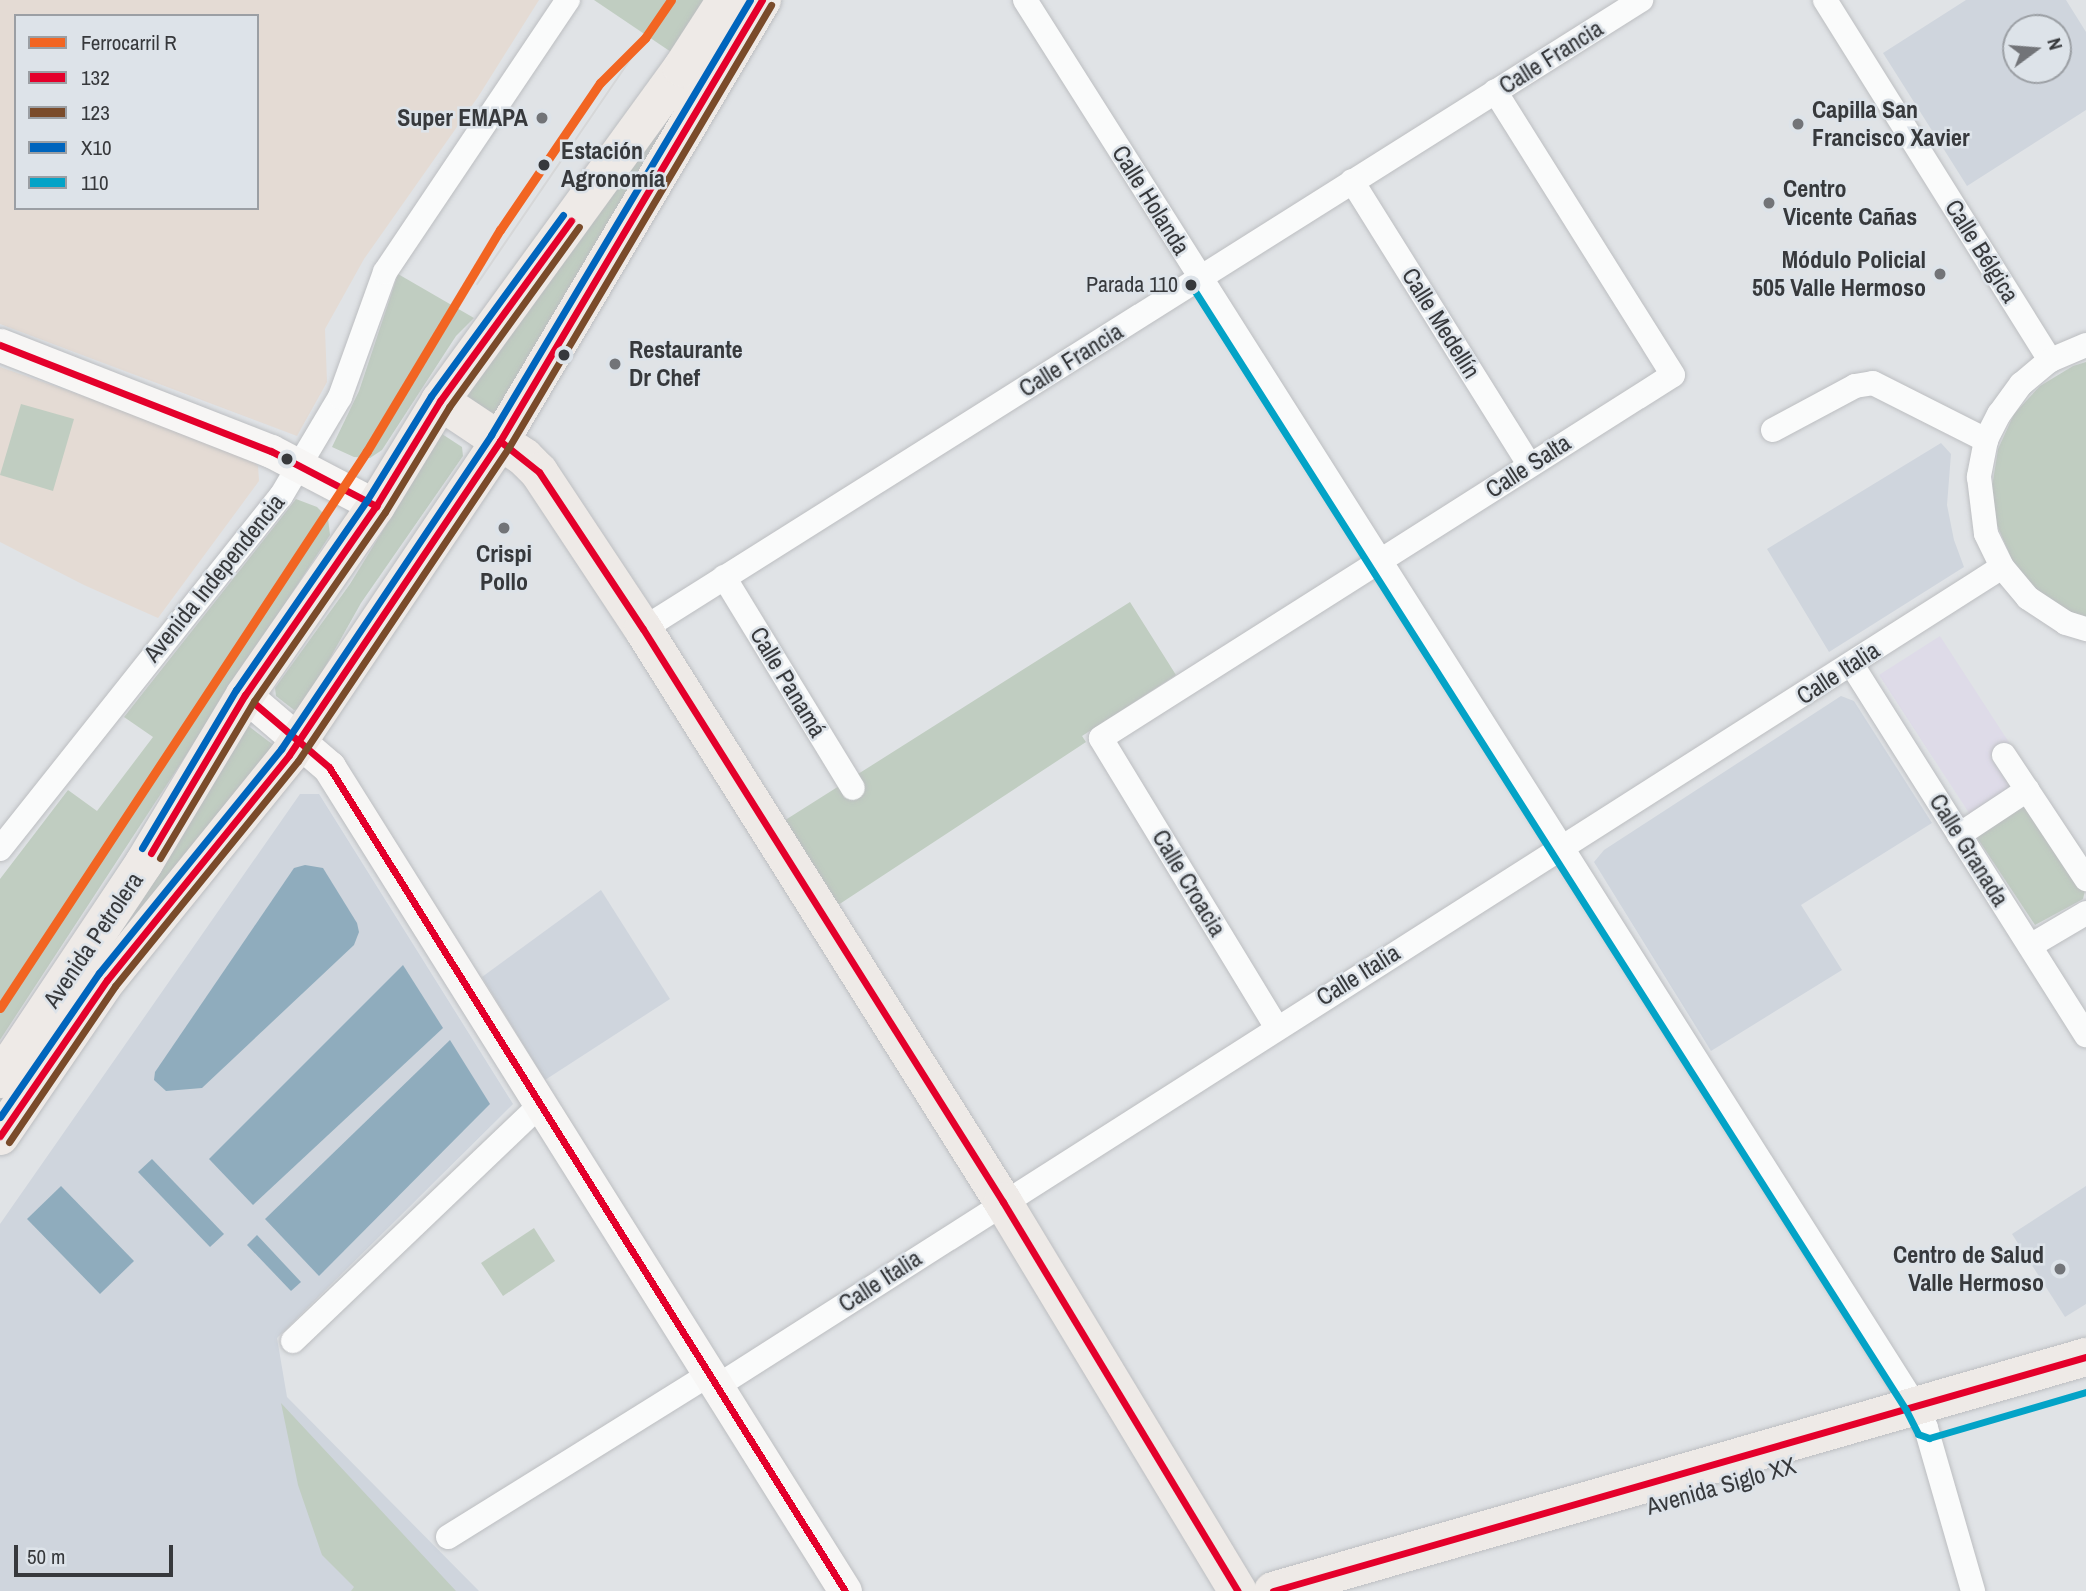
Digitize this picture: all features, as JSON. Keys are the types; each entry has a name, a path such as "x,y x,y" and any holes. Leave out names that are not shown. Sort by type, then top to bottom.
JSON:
{"highway":[{"name":"Avenida Petrolera","path":"0,1079 144,863 245,695 376,506 440,401 682,68 726,0"},
{"name":"Avenida Petrolera","path":"0,1136 107,979 299,740 500,441 762,0"},
{"path":"440,401 500,441 539,472 643,629 1003,1202 1238,1591"},
{"name":"Avenida Siglo XX","path":"1273,1591 1634,1499 1921,1416 2086,1357"},
{"name":"Avenida Siglo XX","path":"1921,1416 2086,1381"},
{"name":"Avenida Siglo XX","path":"1355,1591 1634,1499"}],"street":[{"name":"Avenida Independencia","path":"0,849 281,496 340,397 386,271 568,0"},
{"name":"Calle Holanda","path":"1025,0 1921,1416 1973,1591"},
{"name":"Calle Francia","path":"643,629 1641,0"},
{"name":"Calle Bélgica","path":"1825,0 2050,360"},
{"name":"Calle Salta","path":"1101,738 1673,375 1495,91"},
{"name":"Calle Medellín","path":"1352,181 1529,464"},
{"path":"0,345 234,436 376,506"},
{"path":"2086,345 2050,360 2021,384 1986,440 1979,477 1980,505 1986,534 2002,567 2028,598 2066,623 2086,629"},
{"path":"1773,430 1856,386 1873,383 1986,440"},
{"name":"Calle Italia","path":"448,1537 712,1381 1003,1202 2002,567"},
{"name":"Calle Panamá","path":"724,577 853,788"},
{"name":"Calle Granada","path":"1852,664 2086,1035"},
{"path":"245,695 329,767 845,1591"},
{"name":"Calle Croacia","path":"1101,738 1277,1028"},
{"path":"2004,755 2086,879"},
{"path":"1959,835 2027,790"},
{"path":"2030,947 2086,913"},
{"path":"293,1341 539,1105"}],"shaded area":[{"path":"0,0 539,0 478,97 364,259 325,329 327,382 297,436 0,324"},
{"path":"1966,0 2066,0 2086,32 2086,110 1967,186 1883,53"},
{"path":"0,367 115,407 254,461 258,466 259,481 158,618 84,585 0,542"},
{"path":"1941,443 1951,454 1947,505 1954,540 1964,567 1829,652 1767,549"},
{"path":"1940,636 2010,744 1990,756 2011,789 1971,816 1879,675"},
{"path":"1841,696 1854,701 1932,823 1801,905 1842,970 1711,1051 1594,862 1604,850"},
{"path":"300,794 319,794 513,1104 277,1338 287,1397 479,1591 0,1591 0,1224"},
{"path":"601,890 670,999 545,1080 482,977"},
{"name":"Centro de Salud Valle Hermoso","path":"2086,1186 2086,1304 2065,1317 2012,1234"}],"green space":[{"path":"594,0 711,0 677,56"},
{"path":"738,0 497,417 462,394"},
{"path":"398,274 474,318 456,336 382,450 370,458 354,457 332,447 359,391"},
{"path":"2086,362 2086,617 2068,611 2037,590 2012,560 1997,525 1992,487 1998,449 2014,414 2040,386 2073,366"},
{"path":"21,404 74,419 53,491 0,475"},
{"path":"442,434 462,447 463,456 361,603 302,708 294,710 276,696 275,688 350,584"},
{"path":"296,499 317,507 328,518 330,535 0,1040 0,879 68,790 97,811 153,737 124,717"},
{"path":"1130,602 1176,675 1082,736 1086,742 832,909 779,824"},
{"path":"242,721 280,750 0,1116 0,1098 99,951"},
{"path":"2027,804 2085,890 2083,899 2035,925 1976,836"},
{"path":"534,1228 555,1261 503,1296 481,1263"},
{"path":"281,1403 456,1591 351,1591 354,1587 322,1555 298,1485"}],"water":[{"path":"305,865 323,868 357,923 359,932 354,945 202,1088 166,1091 154,1080 155,1072 294,868"},
{"path":"403,965 443,1028 253,1205 209,1159"},
{"path":"450,1040 490,1104 319,1276 265,1219"},
{"path":"152,1159 224,1234 210,1247 138,1172"},
{"path":"61,1186 134,1261 100,1294 27,1219"},
{"path":"257,1235 301,1282 291,1291 247,1245"}],"tram line":[{"path":"477,284 645,38"}],"rail line":[{"name":"R","path":"0,1008 367,451 500,230 600,83 645,38 671,0"}],"transit line":[{"name":"X10","path":"0,1117 99,973 281,749 491,435 750,0"},
{"name":"132","path":"0,1136 107,980 289,755 500,441 762,0"},
{"name":"123","path":"9,1142 115,986 298,761 509,447 771,5"},
{"name":"X10","path":"142,848 236,690 367,500 431,396 563,215"},
{"name":"132","path":"151,853 245,695 376,506 440,401 571,221"},
{"name":"123","path":"160,858 254,701 385,512 449,407 579,227"},
{"name":"110","path":"1191,285 1906,1410 1918,1434 1929,1438 2086,1392"},
{"name":"132","path":"0,345 271,451 376,506"},
{"name":"132","path":"500,441 539,472 643,629 1003,1202 1238,1591"},
{"name":"132","path":"254,703 329,767 845,1591"},
{"name":"132","path":"1273,1591 2086,1357"}],"place":[{"name":"Super EMAPA","path":"542,118"},
{"name":"Capilla San Francisco Xavier","path":"1798,124"},
{"name":"Estación Agronomía","path":"544,165"},
{"name":"Centro Vicente Cañas","path":"1769,203"},
{"name":"Módulo Policial 505 Valle Hermoso","path":"1940,274"},
{"name":"Parada 110","path":"1191,285"},
{"name":"Restaurante Dr Chef","path":"615,364"},
{"name":"Crispi Pollo","path":"504,528"},
{"name":"Centro de Salud Valle Hermoso","path":"2060,1269"}]}
